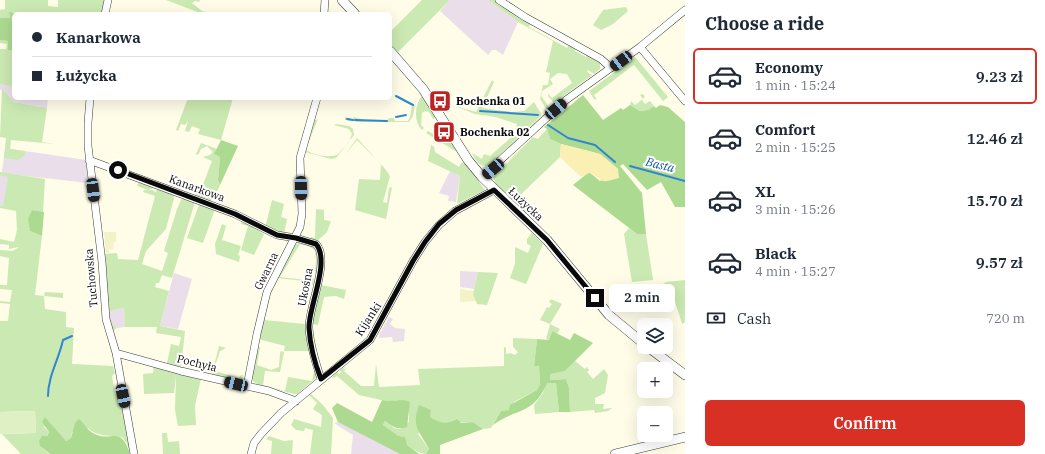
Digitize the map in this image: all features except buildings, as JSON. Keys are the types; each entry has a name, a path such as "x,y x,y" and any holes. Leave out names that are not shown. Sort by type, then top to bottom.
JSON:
{"street":[{"path":"105,12 108,0"},
{"path":"324,12 325,0"},
{"path":"342,0 353,12"},
{"path":"499,0 525,17 601,58 612,68"},
{"path":"482,177 552,113 640,47 685,10"},
{"path":"640,47 685,101"},
{"name":"Łużycka","path":"392,53 423,88 468,160 482,177 547,240 612,318 637,338"},
{"name":"Tuchowska","path":"90,100 88,136 102,262 106,319 116,353 134,454"},
{"name":"Gwarna","path":"247,386 256,334 267,292 296,238 302,220 300,158 316,100"},
{"name":"Kanarkowa","path":"90,160 235,214 277,235 296,238"},
{"name":"Kijanki","path":"251,454 254,443 260,434 321,379 370,340 413,261 439,224 456,210 494,190"},
{"name":"Ukośna","path":"296,238 313,242 319,247 320,251 319,275 309,328 321,379"},
{"name":"Pochyła","path":"116,353 281,394 296,401"},
{"path":"657,354 685,375"},
{"path":"615,454 685,437"}],"shaded area":[{"path":"450,0 488,0 518,22 503,55 496,50 492,50 488,55 440,11"},
{"path":"0,84 12,87 12,100 48,100 47,108 14,102 0,89"},
{"path":"5,148 86,160 88,183 9,174 3,206 0,206 0,172 2,172"},
{"path":"450,171 460,176 456,202 448,201 449,196 439,193"},
{"path":"460,271 478,272 474,289 460,287"},
{"path":"174,273 192,279 178,329 160,326"},
{"path":"124,308 125,327 117,328 111,323 108,310"},
{"path":"389,317 393,319 390,324 395,328 405,329 404,341 393,342 392,337 379,338 379,335"},
{"path":"338,422 364,434 400,454 351,454 353,435 334,423"}],"green space":[{"path":"5,0 48,0 48,6 58,7 58,0 104,0 102,12 9,12 10,18 1,18 0,21 0,10 5,9"},
{"path":"166,0 200,0 199,2 195,1 192,3 202,11 206,12 198,12"},
{"path":"422,0 450,0 398,52 392,46 392,30"},
{"path":"488,0 494,0 530,24 529,27 567,48 569,45 576,48 575,51 600,62 600,69 594,74 588,70 587,72 592,75 554,103 548,94 552,98 572,83 567,74 558,73 550,79 553,84 542,91 541,96 549,107 547,110 540,99 543,85 548,85 550,73 546,72 553,41 518,22"},
{"path":"626,7 628,11 613,24 601,30 593,25 603,10"},
{"path":"9,12 12,12 12,50 8,50 8,41 0,40 0,18 10,18"},
{"path":"0,40 9,41 8,50 12,50 12,87 0,84 0,49 6,49 7,44 0,43"},
{"path":"635,57 668,97 663,101 634,65 594,95 597,100 594,99 589,91"},
{"path":"492,80 494,82 482,108 512,112 524,111 534,102 542,115 489,165 486,166 478,163 472,153 482,159 484,154 490,156 515,134 517,124 496,117 475,114 455,106 476,112"},
{"path":"2,89 14,102 47,108 42,142 55,144 11,140 10,149 25,151 25,155 18,160 4,158 6,138 0,137"},
{"path":"642,94 645,96 643,99 640,95"},
{"path":"396,95 415,105 413,116 409,122 359,122 345,120 345,117 353,119 354,117 365,120 387,120 389,118 394,118 395,121 408,121 412,105 395,96"},
{"path":"583,95 603,120 621,108 623,110 630,105 640,111 648,110 654,106 656,108 660,105 668,107 685,122 685,207 675,207 661,182 647,190 623,164 620,166 642,193 646,234 637,234 573,185 589,172 600,181 618,169 600,154 561,144 550,139 547,129 544,127"},
{"path":"422,96 436,118 433,119 429,112 425,111 422,113 421,125 424,128 422,130 419,127 416,118 416,109"},
{"path":"642,99 645,104 650,101 654,106 648,110 640,111 630,105 631,101 635,105"},
{"path":"187,100 232,100 221,140 198,134 200,129 192,126 189,132 185,131 188,121 185,125 181,124 178,131 176,130"},
{"path":"318,119 306,150 321,156 333,156 337,155 346,145 336,158 331,159 305,152 315,120"},
{"path":"334,125 349,126 353,129 354,135 349,141 352,134 349,129"},
{"path":"547,129 550,139 561,144 560,157 517,198 533,214 528,216 496,184 493,177 533,137 538,139"},
{"path":"428,131 438,137 446,134 457,152 426,133"},
{"path":"357,138 376,159 357,140 345,155"},
{"path":"221,140 238,146 220,185 218,180 220,157 214,154"},
{"path":"201,143 217,149 215,154 220,157 218,180 220,185 214,198 210,202 195,196 195,193 199,195 212,161 203,157 210,155 213,152 207,146 201,149 198,155 196,154"},
{"path":"431,145 434,147 435,152 459,167 462,162 466,164 485,190 457,204 460,176 428,161"},
{"path":"381,164 390,176 383,202 387,203 389,188 392,187 386,219 355,210 359,179 380,180"},
{"path":"0,172 45,179 43,212 32,210 30,231 42,236 35,295 44,296 45,309 66,312 66,327 74,328 72,364 113,366 115,373 112,376 115,393 120,397 131,454 122,437 95,433 88,428 72,432 71,438 66,441 55,431 49,421 44,427 49,432 40,446 49,454 21,454 2,434 36,433 35,411 0,412 0,321 8,321 10,304 0,303 0,301 10,302 12,290 0,289 0,285 7,285 9,258 0,256 0,250 13,251 19,247 9,249 9,245 0,244 0,239 14,242 17,230 16,211 0,208 0,206 3,206 8,177 0,175"},
{"path":"139,182 173,194 174,198 166,229 146,251 142,264 162,271 168,253 164,251 181,200 185,198 195,202 172,278 162,275 159,283 156,283 155,287 169,291 160,326 185,331 181,367 167,363 171,344 179,346 181,337 156,333 157,327 125,327 124,308 108,311 111,323 117,328 112,331 107,312 104,254 117,253 118,259 138,260 155,196 143,192 144,190 148,190 137,186","holes":["153,188 157,189 156,192 148,190"]},
{"path":"272,200 284,204 281,217 287,219 284,234 265,228"},
{"path":"202,204 215,209 203,243 187,238 199,205"},
{"path":"316,209 324,210 324,220 331,221 327,232 317,241 311,239 311,237 315,238"},
{"path":"32,210 44,212 42,236 30,231 28,219"},
{"path":"242,220 264,234 254,255 241,250 248,226 241,224"},
{"path":"222,224 226,226 222,240 241,246 238,255 240,256 239,262 216,254 215,244"},
{"path":"629,228 637,234 646,234 653,280 632,282 624,234"},
{"path":"104,232 116,232 116,242 114,242 113,250 109,249 109,253 106,253"},
{"path":"532,233 543,244 526,284 510,278 515,264 515,247 528,253 531,246 527,244 527,239"},
{"path":"301,242 315,247 318,257 317,273 315,273 315,250 300,244 280,277 306,280 314,278 313,285 304,281 277,278 295,245"},
{"path":"478,272 498,273 487,305 477,304 473,294"},
{"path":"685,280 685,322 682,324 673,293 668,294 663,290 663,284 666,282"},
{"path":"321,285 346,290 344,299 336,296 324,297 318,325 312,324 319,286"},
{"path":"460,289 473,291 476,301 460,302"},
{"path":"45,292 63,293 63,298 44,296"},
{"path":"269,295 264,320 305,324 312,351 284,351 285,346 258,339"},
{"path":"551,299 562,304 550,324 540,320 547,307 549,308 552,304 549,302"},
{"path":"550,324 560,329 557,334 552,331 549,340 546,339"},
{"path":"552,331 570,340 574,333 593,343 565,371 550,374 550,380 566,379 569,388 570,412 559,412 556,383 547,383 542,393 530,406 493,425 501,411 509,410 510,405 537,390 540,384 539,366 534,366 537,339 549,340"},
{"path":"513,338 537,339 534,365 539,365 540,384 537,390 514,402 510,410 501,411 491,428 483,429 473,422 438,422 430,417 418,434 429,449 426,454 415,451 383,425 385,421 394,428 400,429 409,422 409,409 397,400 390,402 359,395 337,376 334,378 332,377 337,372 339,374 341,372 340,370 346,366 343,370 347,368 344,371 361,386 374,386 376,364 379,387 420,385 418,369 504,366 504,347 506,348 506,354 510,353 515,355 518,352 513,347"},
{"path":"219,346 226,348 220,351 215,366 218,372 239,378 241,375 245,375 242,376 244,380 241,381 212,374"},
{"path":"257,347 260,347 257,365 271,370 279,367 280,353 281,351 284,352 280,372 265,371 263,385 285,391 288,377 312,381 315,367 316,378 297,394 294,394 257,384 253,381 252,375"},
{"path":"575,361 585,369 587,367 589,370 587,372 593,379 604,369 608,375 605,393 595,398 595,404 604,404 603,409 612,408 608,411 595,413 594,410 570,412 569,388 566,379 550,380 550,373 565,371"},
{"path":"154,366 201,378 195,406 196,425 178,426 175,410 176,375 174,393 144,394 143,374 153,373"},
{"path":"546,383 556,383 559,412 535,414 534,405 543,393"},
{"path":"311,394 323,405 333,418 331,454 310,454 313,430 305,428 304,431 296,430 291,425 294,419 321,427 322,415 313,409 317,403 309,395"},
{"path":"382,400 403,400 410,402 407,427 395,427 385,421 383,425 398,436 405,437 407,445 419,454 400,454 338,422 332,408 337,403 372,422"},
{"path":"419,405 431,410 430,417 437,421 446,423 457,419 461,423 473,422 483,429 440,445 440,454 426,454 429,449 419,433 416,424"},
{"path":"35,411 36,433 0,434 0,412"},
{"path":"45,417 66,441 71,438 75,423 79,419 89,430 99,436 114,436 123,439 130,454 50,454 40,446 39,441 42,436 47,436 49,432 42,422"},
{"path":"162,433 167,433 168,442 179,441 180,454 163,454"},
{"path":"269,436 284,441 293,440 292,454 271,454 272,441 266,439"}],"sand":[{"path":"561,144 600,154 618,169 619,178 603,181 589,173 581,177 560,157"}],"waterway":[{"path":"396,96 413,105"},
{"path":"480,111 538,115"},
{"path":"396,117 406,115"},
{"path":"347,119 353,120"},
{"path":"355,120 387,121"},
{"path":"548,125 568,138 595,145 615,162"},
{"name":"Basta","path":"630,166 685,181"},
{"path":"48,396 50,381 63,340 72,336"}],"place":[{"name":"Bochenka 01","path":"440,101"},
{"name":"Bochenka 02","path":"444,132"}],"route":[{"path":"118,170 235,214 277,235 313,242 319,247 321,256 320,266 309,321 309,328 321,379 370,340 413,261 439,224 456,210 494,190 547,240 595,298"}]}
